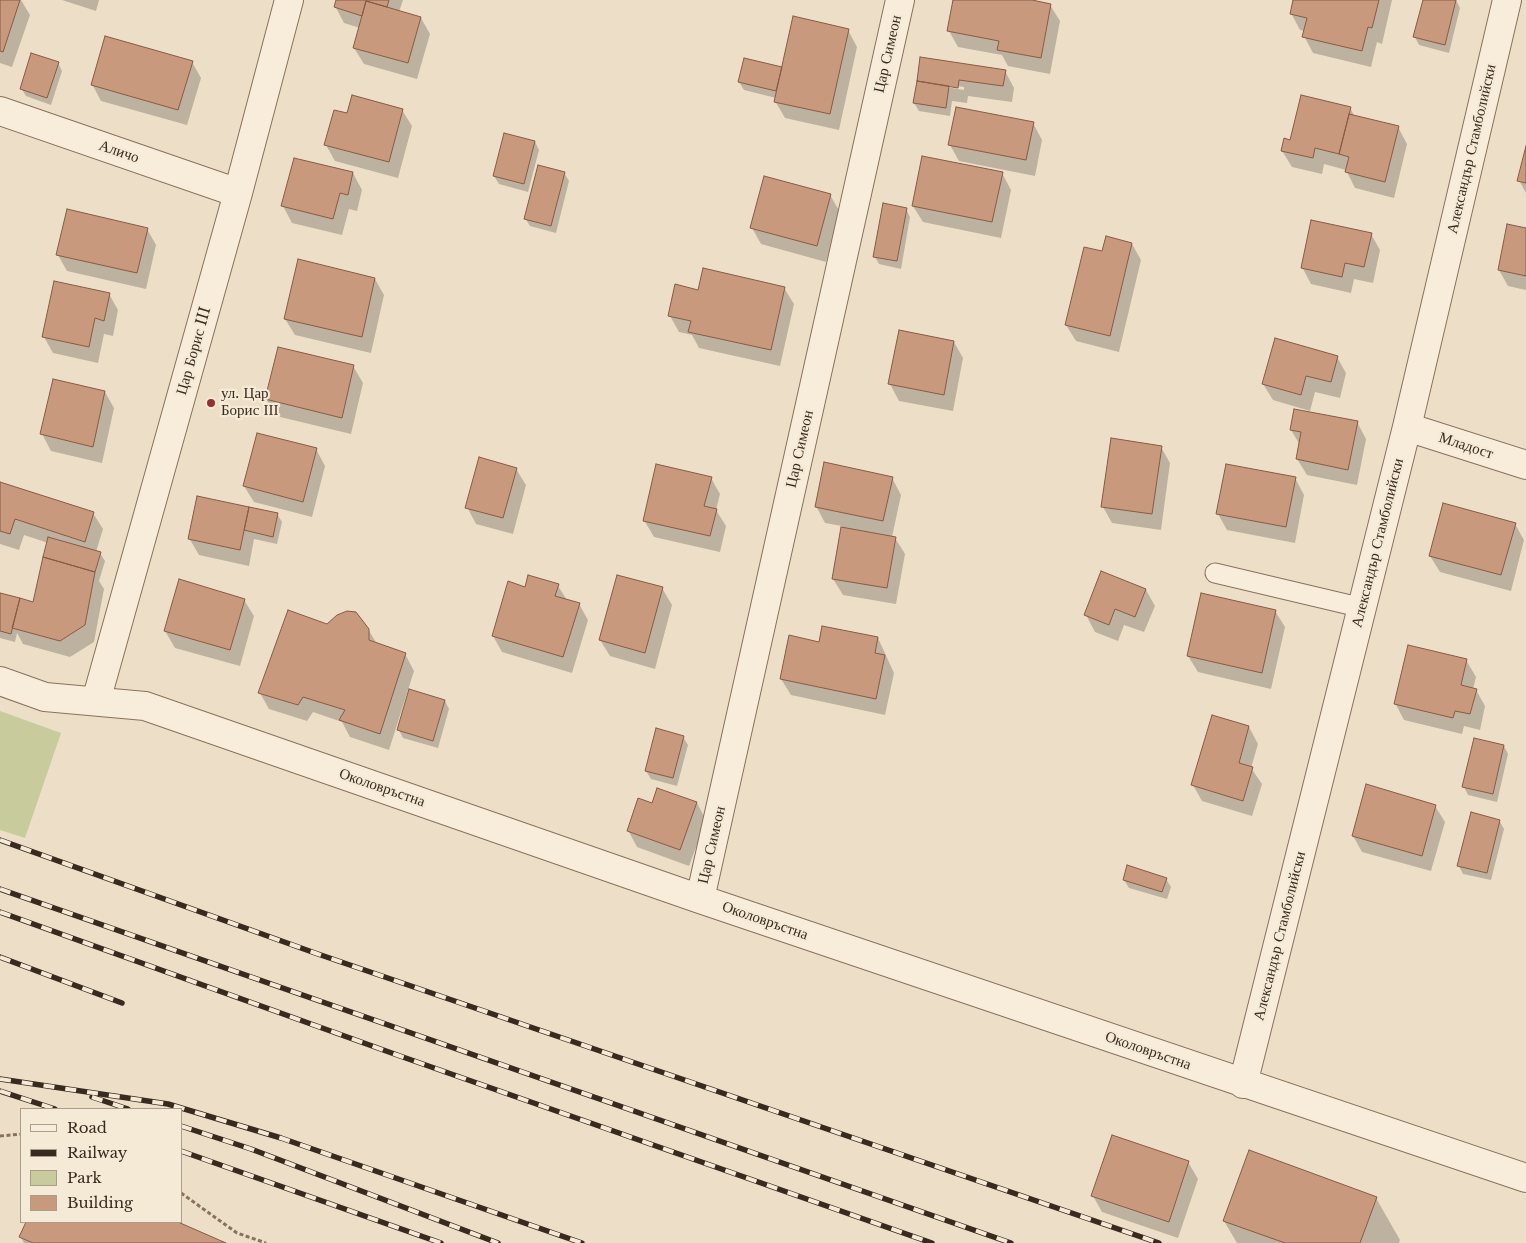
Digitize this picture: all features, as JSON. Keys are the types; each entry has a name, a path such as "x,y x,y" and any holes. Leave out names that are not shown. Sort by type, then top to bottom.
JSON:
{"street":[{"name":"Цар Борис III","path":"96,701 238,193 289,0"},
{"name":"Цар Симеон","path":"700,899 900,0"},
{"name":"Александър Стамболийски","path":"1243,1084 1407,427 1507,0"},
{"name":"Аличо","path":"0,111 238,193"},
{"name":"Младост","path":"1407,427 1526,465"},
{"name":"Околовръстна","path":"0,681 45,696 145,706 700,899 1243,1084 1526,1178"}],"lane":[{"path":"1215,573 1362,608"}],"path":[{"path":"0,1136 20,1134"},
{"path":"182,1194 238,1233 266,1243"}],"green space":[{"path":"0,711 61,733 25,838 0,830"}],"building":[{"path":"0,0 20,0 3,52 0,51"},
{"path":"336,0 389,0 387,7 366,1 362,16 334,7"},
{"path":"953,0 1032,0 1051,4 1041,58 997,50 999,41 947,31"},
{"path":"1293,0 1379,0 1372,28 1368,27 1362,51 1302,37 1307,18 1290,14"},
{"path":"1423,0 1456,0 1445,45 1413,37"},
{"path":"366,1 421,17 408,63 353,48"},
{"path":"793,16 849,29 830,114 774,102"},
{"path":"105,36 193,61 178,110 91,85"},
{"path":"31,53 59,62 47,98 20,89"},
{"path":"920,57 1006,70 1003,86 959,80 958,88 917,81"},
{"path":"744,58 782,67 776,91 738,82"},
{"path":"917,81 949,86 946,108 913,103"},
{"path":"352,95 403,109 389,162 324,145 334,110 347,113"},
{"path":"1301,95 1351,107 1339,154 1315,148 1313,158 1281,151 1284,138 1290,140"},
{"path":"956,107 1034,122 1026,160 948,145"},
{"path":"1349,114 1399,126 1385,182 1345,172 1349,157 1339,154"},
{"path":"504,133 535,141 524,184 493,176"},
{"path":"1526,146 1526,183 1517,181"},
{"path":"922,156 1003,172 992,222 912,206"},
{"path":"294,158 353,172 348,195 340,193 333,219 281,206"},
{"path":"538,165 565,172 551,226 524,219"},
{"path":"764,176 831,194 817,246 750,228"},
{"path":"883,203 907,208 897,261 873,257"},
{"path":"67,209 148,228 137,273 56,255"},
{"path":"1311,220 1372,233 1364,267 1345,263 1342,277 1301,268"},
{"path":"1507,224 1526,228 1526,276 1498,270"},
{"path":"1106,236 1132,243 1110,336 1065,325 1084,247 1102,251"},
{"path":"298,259 375,278 362,337 284,319"},
{"path":"703,268 785,287 771,350 688,332 691,321 668,316 675,284 698,290"},
{"path":"54,281 110,293 104,321 95,318 89,347 42,337"},
{"path":"899,330 954,341 944,395 888,384"},
{"path":"1275,338 1338,356 1331,382 1306,376 1301,395 1262,384"},
{"path":"278,347 354,365 342,418 265,399"},
{"path":"53,379 105,391 93,447 40,434"},
{"path":"1294,409 1358,421 1348,470 1296,459 1301,432 1290,430"},
{"path":"257,433 317,448 303,502 243,486"},
{"path":"1111,438 1162,446 1152,514 1101,507"},
{"path":"479,457 517,468 503,518 465,508"},
{"path":"824,462 893,477 883,521 815,507"},
{"path":"656,464 712,477 704,506 717,509 710,536 643,521"},
{"path":"1226,464 1296,477 1286,527 1216,514"},
{"path":"0,482 94,512 85,542 15,519 10,534 0,531"},
{"path":"197,496 249,507 240,550 188,539"},
{"path":"1443,503 1516,523 1501,575 1429,556"},
{"path":"249,507 278,513 273,537 244,530"},
{"path":"841,527 896,537 887,588 832,579"},
{"path":"48,537 101,552 95,572 43,557"},
{"path":"43,557 95,572 85,625 60,641 12,628 20,598 33,602"},
{"path":"1101,571 1146,589 1135,617 1115,609 1109,625 1084,615"},
{"path":"528,575 559,584 555,596 580,603 563,657 492,636 508,581 525,587"},
{"path":"617,575 663,587 645,653 599,640"},
{"path":"179,579 245,599 230,650 164,631"},
{"path":"0,593 20,598 11,634 0,631"},
{"path":"1201,593 1276,610 1262,673 1187,656"},
{"path":"288,610 327,624 337,615 347,611 356,612 369,629 369,640 406,653 380,734 339,720 345,710 303,697 298,705 258,693"},
{"path":"822,626 878,637 875,653 885,655 876,699 780,679 789,635 819,642"},
{"path":"1408,645 1467,659 1461,685 1477,689 1470,714 1455,711 1453,718 1394,704"},
{"path":"409,689 445,700 433,741 397,730"},
{"path":"1212,715 1249,726 1239,763 1253,767 1243,801 1191,785"},
{"path":"656,728 684,736 673,778 645,771"},
{"path":"1474,738 1504,745 1493,794 1462,787"},
{"path":"1366,784 1436,805 1422,856 1352,836"},
{"path":"657,788 697,802 680,850 627,831 638,798 652,803"},
{"path":"1471,812 1500,820 1487,873 1457,866"},
{"path":"1127,865 1167,878 1162,892 1123,880"},
{"path":"1112,1135 1189,1161 1169,1222 1091,1196"},
{"path":"1249,1150 1377,1197 1360,1243 1285,1243 1223,1221"},
{"path":"26,1223 180,1223 226,1243 33,1243 19,1237"}],"railway":[{"path":"0,840 315,953 1159,1243"},
{"path":"0,889 1011,1243"},
{"path":"0,912 400,1056 932,1243"},
{"path":"0,957 122,1003"},
{"path":"0,1079 168,1104 181,1108"},
{"path":"0,1091 52,1108"},
{"path":"92,1097 125,1108"},
{"path":"182,1108 281,1138 582,1243"},
{"path":"182,1126 251,1149 498,1243"},
{"path":"182,1151 441,1243"}],"place":[{"name":"ул. Цар Борис ІІІ","path":"211,403"}]}
